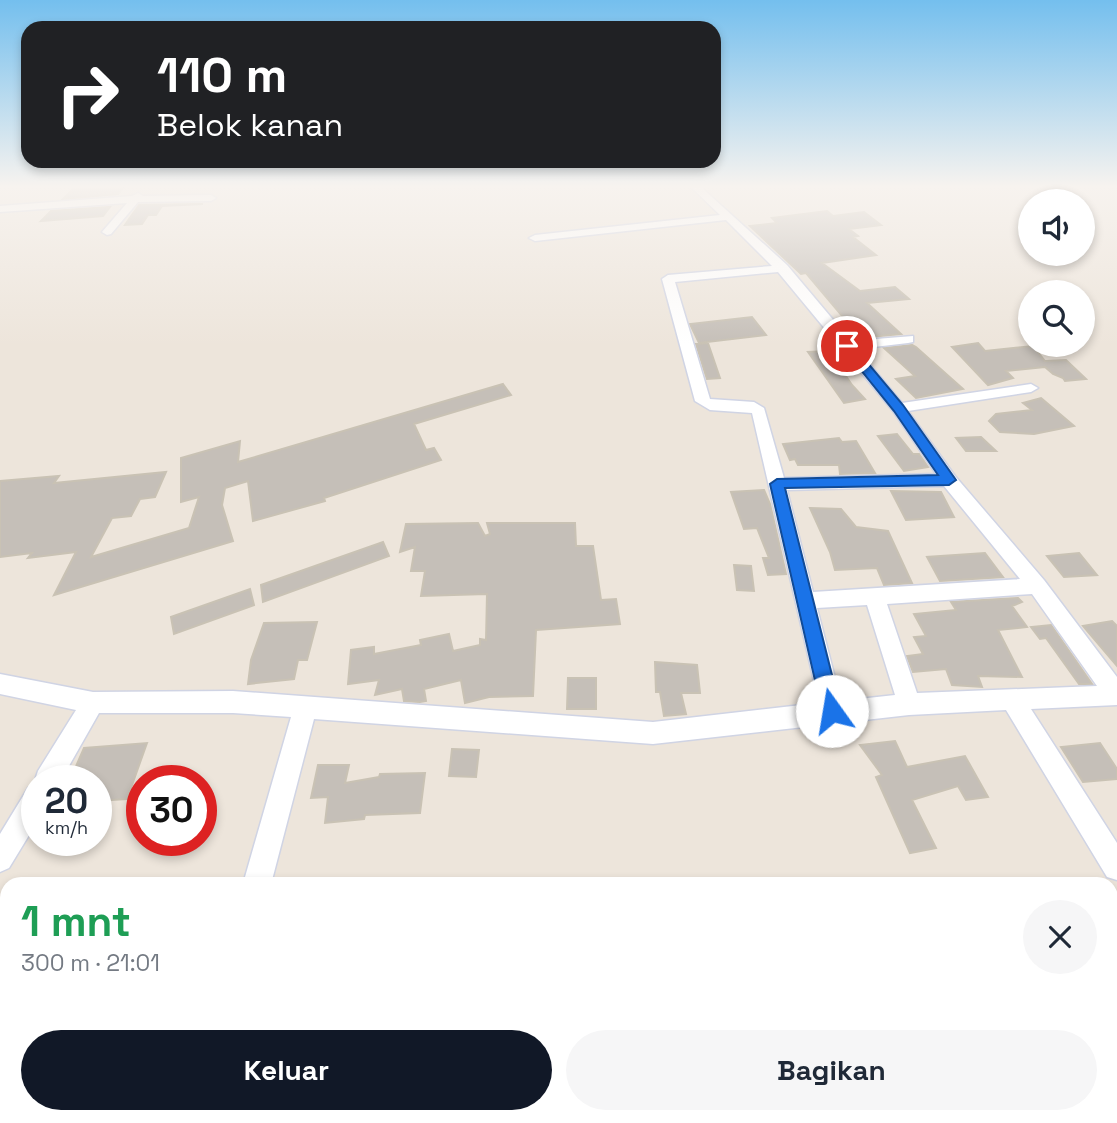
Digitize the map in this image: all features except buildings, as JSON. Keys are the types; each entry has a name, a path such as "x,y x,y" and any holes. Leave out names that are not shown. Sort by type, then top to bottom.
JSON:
{"street":[{"path":"536,240 544,255"},
{"path":"754,240 783,268 898,408 949,480 1037,586 1117,695"},
{"path":"783,268 668,279 703,401 710,405 758,409 832,711"},
{"path":"847,346 908,339"},
{"path":"898,408 1031,388"},
{"path":"777,484 949,480"},
{"path":"805,601 1037,586"},
{"path":"874,596 909,704"},
{"path":"0,684 93,703 233,702 653,733 909,704 1117,695"},
{"path":"1012,700 1117,867"},
{"path":"56,765 93,703"},
{"path":"259,877 306,706"},
{"path":"0,859 21,824"}],"route":[{"path":"832,711 777,484 949,480 898,408 847,346"}]}
